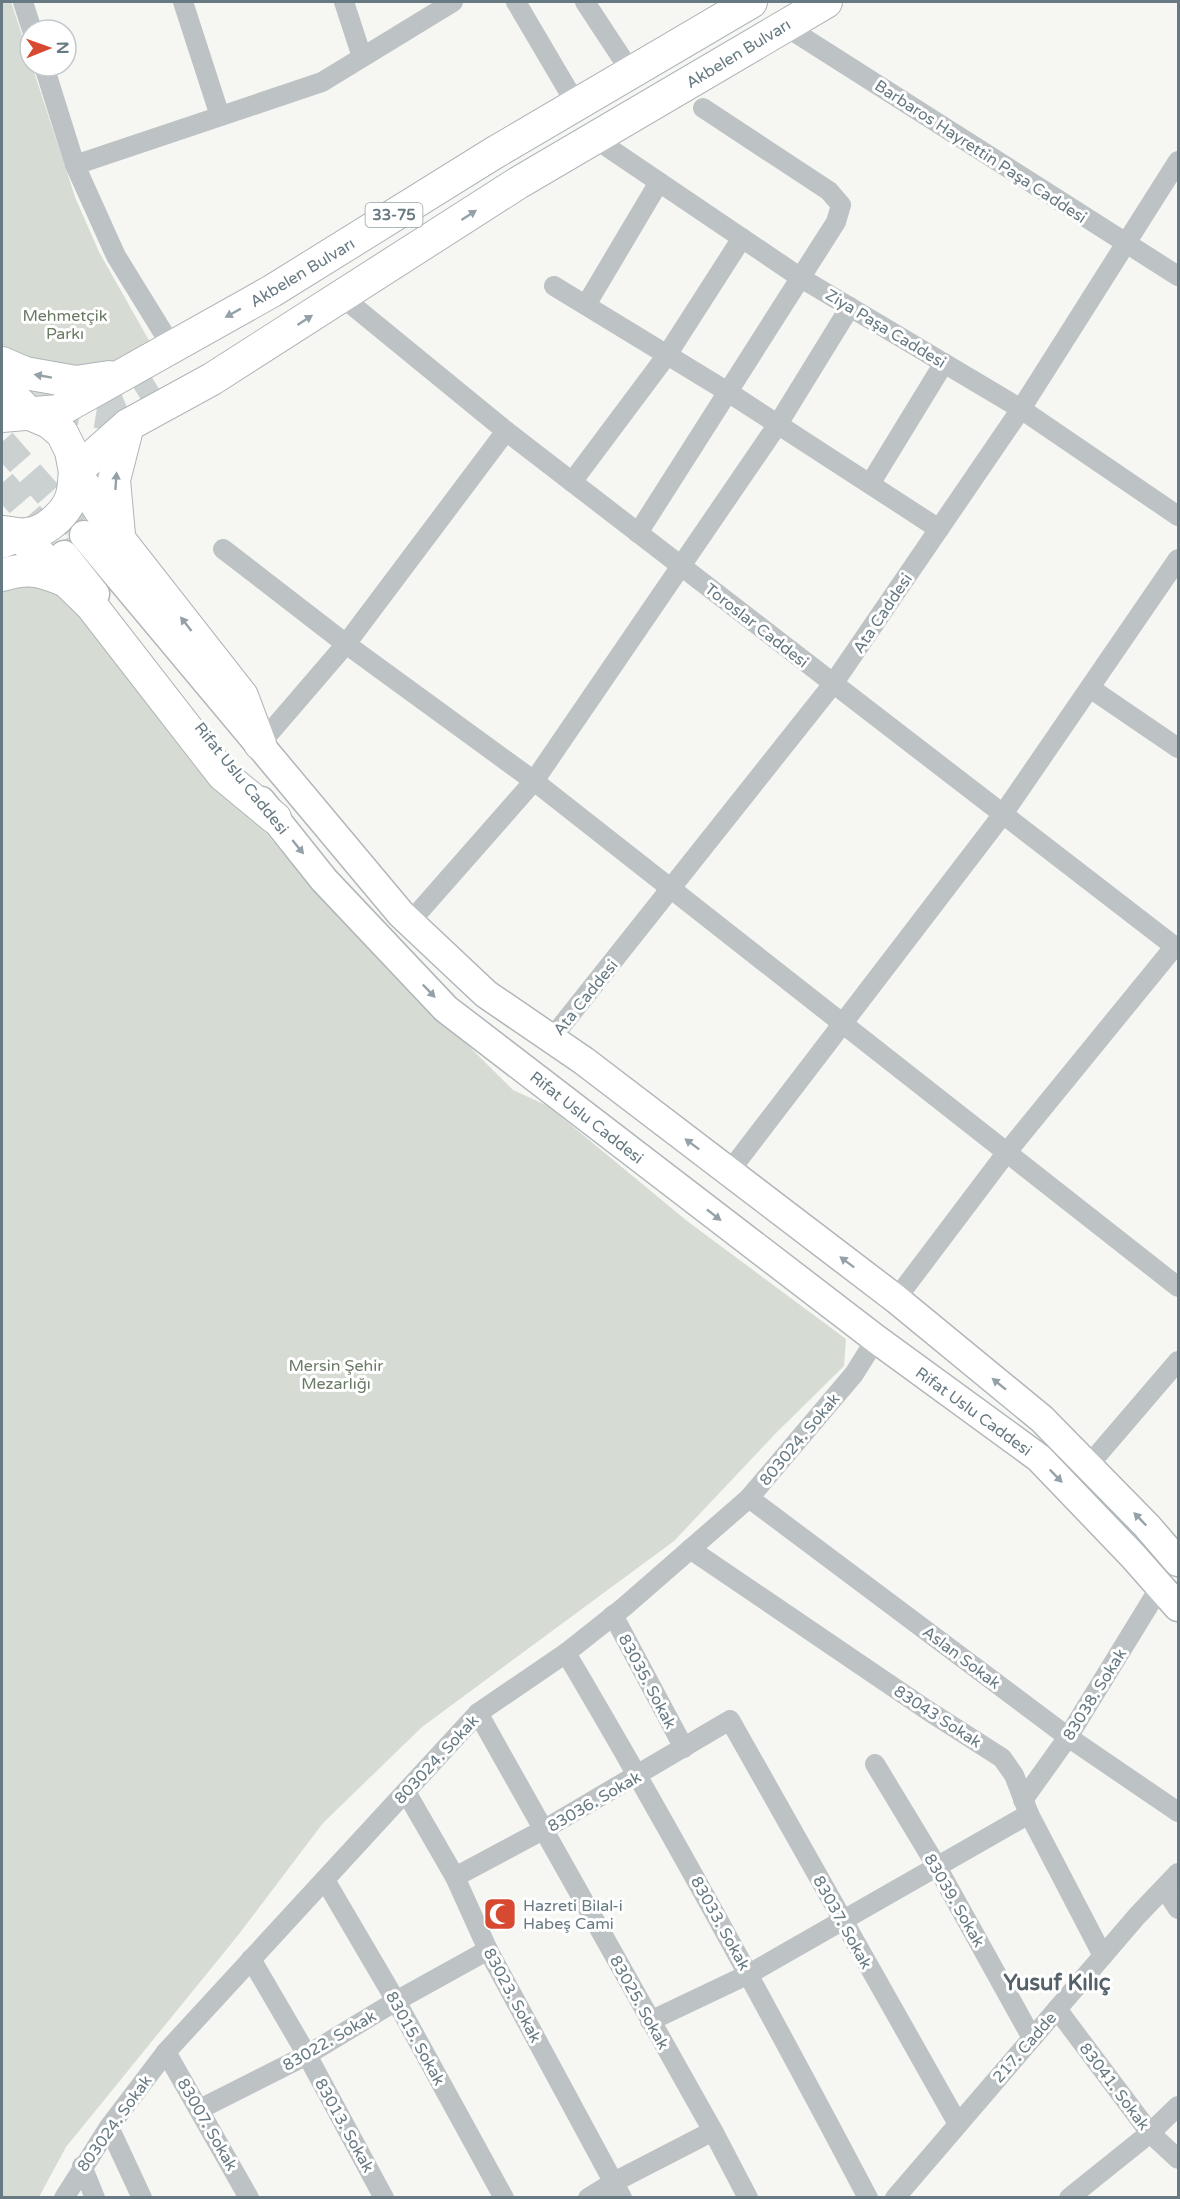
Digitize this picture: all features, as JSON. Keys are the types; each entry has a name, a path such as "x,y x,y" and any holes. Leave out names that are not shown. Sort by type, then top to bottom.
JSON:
{"main road":[{"name":"Akbelen Bulvarı","path":"16,415 58,411 272,291 474,165 751,2"},
{"name":"33-75","path":"159,389 461,194 706,51 807,2"},
{"name":"Akbelen Bulvarı","path":"128,425 213,379 518,183 826,2"},
{"path":"2,363 24,373 76,382 122,375"},
{"path":"2,386 16,415 49,422 62,433 71,451 75,472 72,497 61,514 46,526 14,535"},
{"name":"33-75","path":"75,472 128,425"},
{"path":"119,539 114,480 128,425"},
{"path":"75,472 119,539 242,696 260,744"},
{"path":"14,535 65,568 223,775 275,818"},
{"name":"Rifat Uslu Caddesi","path":"84,535 410,922 486,994 584,1061 896,1299 1042,1419 1179,1562"},
{"path":"2,575 17,570 65,568"},
{"name":"Rifat Uslu Caddesi","path":"275,818 324,880 446,1009 876,1339 1039,1458 1169,1597"}],"street":[{"path":"23,2 28,18"},
{"path":"183,2 220,116"},
{"path":"344,2 362,57"},
{"path":"75,165 322,82 453,2"},
{"path":"516,2 576,104"},
{"path":"585,2 632,72"},
{"name":"Barbaros Hayrettin Paşa Caddesi","path":"785,26 1179,276"},
{"path":"48,78 75,165 116,256 172,347"},
{"path":"638,533 836,222 841,205 829,191 703,108"},
{"name":"Ziya Paşa Caddesi","path":"594,138 801,278 1021,409 1179,516"},
{"name":"Ata Caddesi","path":"551,1039 833,684 1021,409 1179,161"},
{"path":"586,305 659,182"},
{"path":"572,482 667,355 742,238"},
{"path":"554,286 728,392 939,529"},
{"name":"Toroslar Caddesi","path":"341,296 506,431 1177,947"},
{"path":"410,922 534,781 778,424 850,307"},
{"path":"870,484 944,363"},
{"path":"260,744 346,644 506,431"},
{"path":"223,549 346,644 534,781 1179,1287"},
{"path":"729,1172 1003,814 1179,559"},
{"path":"1090,688 1179,748"},
{"path":"896,1299 1007,1152 1177,947"},
{"name":"803024. Sokak","path":"64,2198 82,2166 109,2127 166,2052 478,1713 566,1653 749,1498 854,1374 876,1339"},
{"path":"1088,1466 1179,1361"},
{"name":"Aslan Sokak","path":"749,1498 1068,1737 1179,1812"},
{"name":"83043 Sokak","path":"690,1549 917,1704 1002,1758 1014,1775 1026,1807 1103,1956"},
{"name":"83038. Sokak","path":"1026,1807 1068,1737 1169,1597"},
{"name":"83035. Sokak","path":"613,1615 684,1748"},
{"name":"83033. Sokak","path":"566,1653 638,1775 749,1974 868,2198"},
{"name":"83025. Sokak","path":"478,1713 713,2131 748,2198"},
{"name":"83036. Sokak","path":"456,1877 543,1830 730,1720"},
{"name":"83037. Sokak","path":"730,1720 958,2124"},
{"name":"83039. Sokak","path":"875,1764 936,1865 1032,2038"},
{"name":"83023. Sokak","path":"406,1791 456,1877 488,1950 618,2190"},
{"path":"650,2021 749,1974 936,1865 1026,1807"},
{"name":"217. Cadde","path":"895,2198 1103,1956 1179,1873"},
{"name":"83015. Sokak","path":"324,1880 396,2001 504,2198"},
{"path":"1164,1888 1179,1910"},
{"name":"83022. Sokak","path":"200,2109 307,2055 396,2001 488,1950"},
{"name":"83013. Sokak","path":"251,1959 307,2055 384,2198"},
{"name":"83041. Sokak","path":"1057,2009 1150,2133 1179,2159"},
{"name":"83007. Sokak","path":"166,2052 249,2198"},
{"path":"1070,2198 1150,2133 1179,2106"},
{"path":"109,2127 142,2198"},
{"path":"588,2198 618,2190 713,2131"},
{"path":"82,2166 95,2198"}],"green space":[{"name":"Mehmetçik Parkı","path":"2,2 11,2 18,23 18,78 36,78 75,197 99,252 151,344 69,400 29,401 2,392"},
{"name":"Mersin Şehir Mezarlığı","path":"27,577 55,583 326,904 513,1090 548,1106 687,1221 846,1339 844,1366 775,1434 674,1541 422,1727 323,1823 239,1934 66,2147 39,2197 2,2198 2,591"}],"tunnel":[{"path":"49,404 109,414 136,403 159,389"},
{"path":"2,442 84,535"},
{"path":"2,483 64,555"}],"place":[{"name":"Hazreti Bilal-i Habeş Cami","path":"500,1914"}],"district":[{"name":"Yusuf Kılıç","path":"1057,1982"}]}
